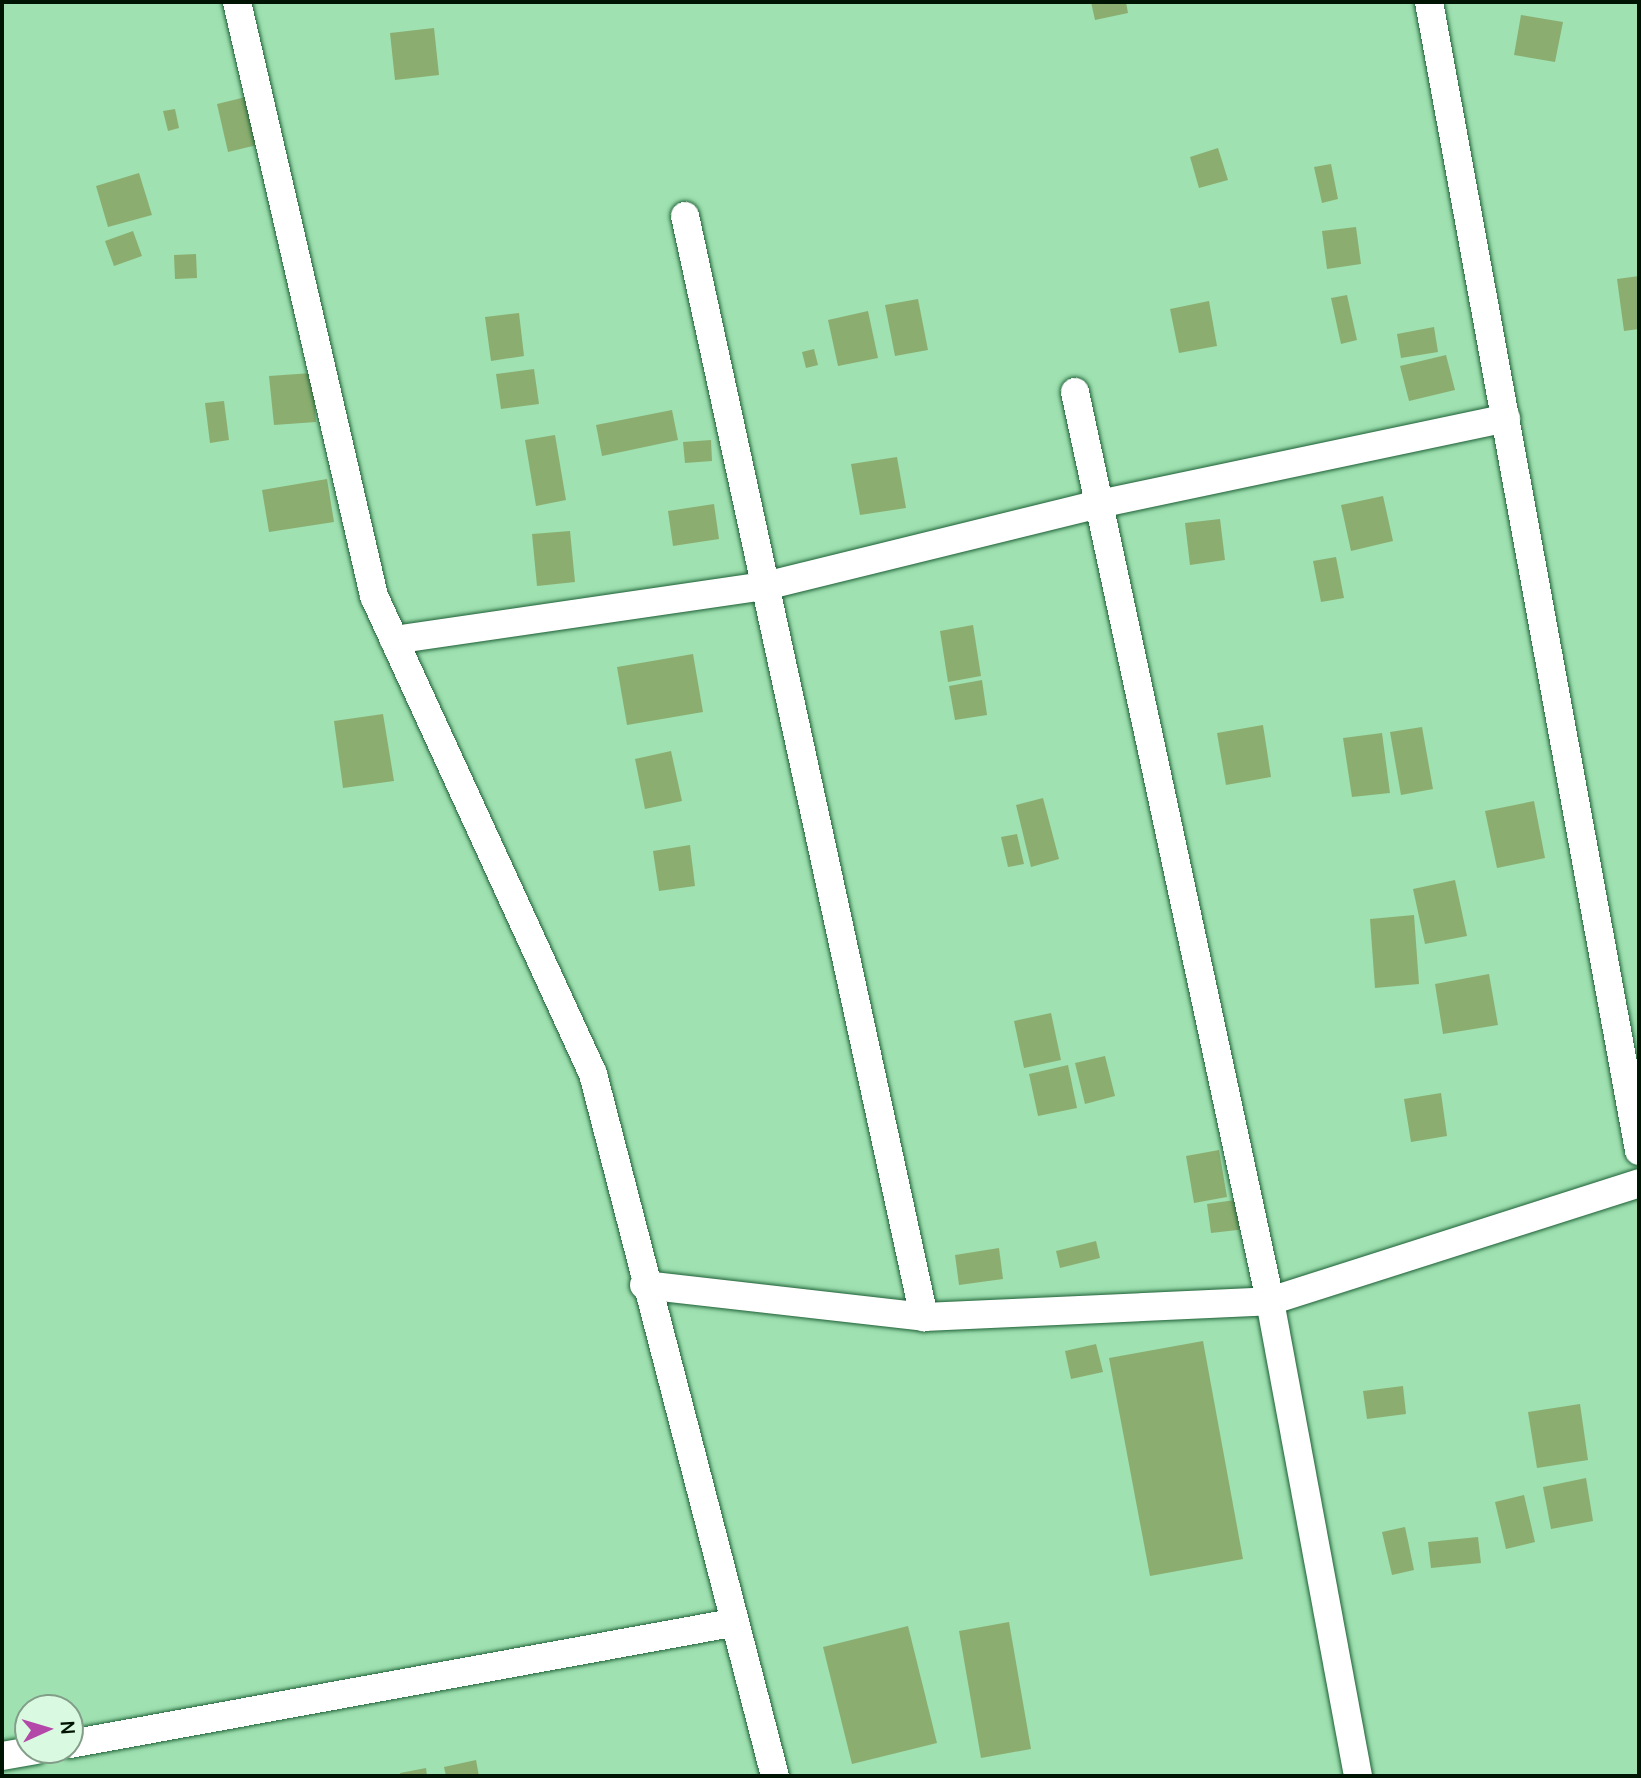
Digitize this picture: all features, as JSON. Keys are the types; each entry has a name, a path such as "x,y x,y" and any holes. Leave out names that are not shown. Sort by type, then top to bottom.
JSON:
{"street":[{"path":"237,2 373,596 593,1074 644,1285 732,1623 775,1776"},
{"path":"1429,2 1639,1151"},
{"path":"685,216 923,1317"},
{"path":"1075,392 1270,1301 1358,1776"},
{"path":"394,640 765,586 1099,504 1506,418"},
{"path":"644,1285 923,1317 1270,1301 1639,1183"},
{"path":"84,1741 732,1623"}],"building":[{"path":"1091,2 1126,2 1128,13 1095,20"},
{"path":"1521,15 1563,22 1555,62 1514,55"},
{"path":"434,28 439,75 395,80 390,33"},
{"path":"254,95 265,143 228,152 217,104"},
{"path":"175,109 179,128 168,131 163,111"},
{"path":"1218,148 1228,180 1199,188 1190,157"},
{"path":"1331,164 1338,199 1322,203 1314,167"},
{"path":"139,173 152,215 108,227 96,186"},
{"path":"1356,227 1361,264 1327,269 1322,231"},
{"path":"133,231 142,256 114,266 105,241"},
{"path":"196,254 197,278 175,279 174,255"},
{"path":"1639,276 1639,329 1624,331 1617,279"},
{"path":"1347,295 1357,340 1341,344 1331,298"},
{"path":"918,299 928,350 895,356 885,305"},
{"path":"1209,301 1217,346 1179,353 1170,309"},
{"path":"868,311 878,358 838,366 828,320"},
{"path":"519,313 524,356 491,361 485,317"},
{"path":"1434,327 1438,352 1401,358 1397,334"},
{"path":"814,349 818,365 806,368 802,352"},
{"path":"1446,355 1455,390 1409,401 1400,366"},
{"path":"534,369 539,404 501,409 496,374"},
{"path":"312,373 316,422 274,425 269,376"},
{"path":"224,401 229,440 210,443 205,403"},
{"path":"672,410 678,440 602,456 596,425"},
{"path":"555,435 566,500 536,506 525,440"},
{"path":"711,440 712,461 685,463 683,442"},
{"path":"897,457 906,508 860,515 851,464"},
{"path":"327,479 334,522 269,532 262,490"},
{"path":"1383,496 1393,541 1351,551 1341,505"},
{"path":"714,504 719,539 673,546 668,511"},
{"path":"1220,519 1225,560 1190,565 1185,523"},
{"path":"570,531 575,582 537,586 532,534"},
{"path":"1336,557 1344,598 1321,602 1313,561"},
{"path":"973,625 981,676 948,682 940,631"},
{"path":"693,654 703,712 627,725 617,667"},
{"path":"982,680 987,715 955,720 949,686"},
{"path":"383,714 394,781 343,788 334,721"},
{"path":"1263,725 1271,777 1226,785 1217,733"},
{"path":"1422,727 1433,789 1401,795 1390,732"},
{"path":"1382,733 1390,793 1352,797 1343,738"},
{"path":"671,751 682,801 645,809 635,759"},
{"path":"1043,798 1059,859 1031,867 1016,805"},
{"path":"1534,801 1545,858 1497,868 1485,811"},
{"path":"1017,834 1024,864 1008,867 1001,837"},
{"path":"690,845 695,886 659,891 653,851"},
{"path":"1455,880 1467,936 1425,944 1413,889"},
{"path":"1414,915 1419,984 1375,988 1370,919"},
{"path":"1489,974 1498,1025 1443,1034 1435,984"},
{"path":"1051,1013 1061,1060 1024,1068 1014,1021"},
{"path":"1105,1056 1115,1096 1085,1104 1075,1063"},
{"path":"1068,1065 1077,1108 1038,1116 1029,1074"},
{"path":"1441,1093 1447,1136 1411,1142 1404,1099"},
{"path":"1219,1150 1227,1197 1194,1203 1186,1156"},
{"path":"1242,1199 1246,1229 1211,1233 1207,1204"},
{"path":"1096,1241 1100,1258 1060,1268 1056,1251"},
{"path":"999,1248 1003,1279 959,1285 955,1255"},
{"path":"1203,1341 1243,1559 1150,1576 1109,1358"},
{"path":"1096,1344 1103,1372 1071,1379 1065,1351"},
{"path":"1403,1386 1406,1414 1367,1419 1363,1391"},
{"path":"1580,1404 1588,1460 1537,1468 1528,1412"},
{"path":"1586,1478 1593,1521 1551,1529 1543,1487"},
{"path":"1524,1495 1535,1542 1506,1549 1495,1502"},
{"path":"1405,1527 1414,1570 1392,1575 1382,1532"},
{"path":"1478,1537 1481,1563 1431,1568 1428,1542"},
{"path":"1009,1622 1031,1749 981,1758 959,1631"},
{"path":"908,1626 937,1743 852,1764 823,1647"},
{"path":"476,1760 479,1776 446,1776 444,1767"},
{"path":"426,1768 427,1776 401,1776 400,1773"}]}
